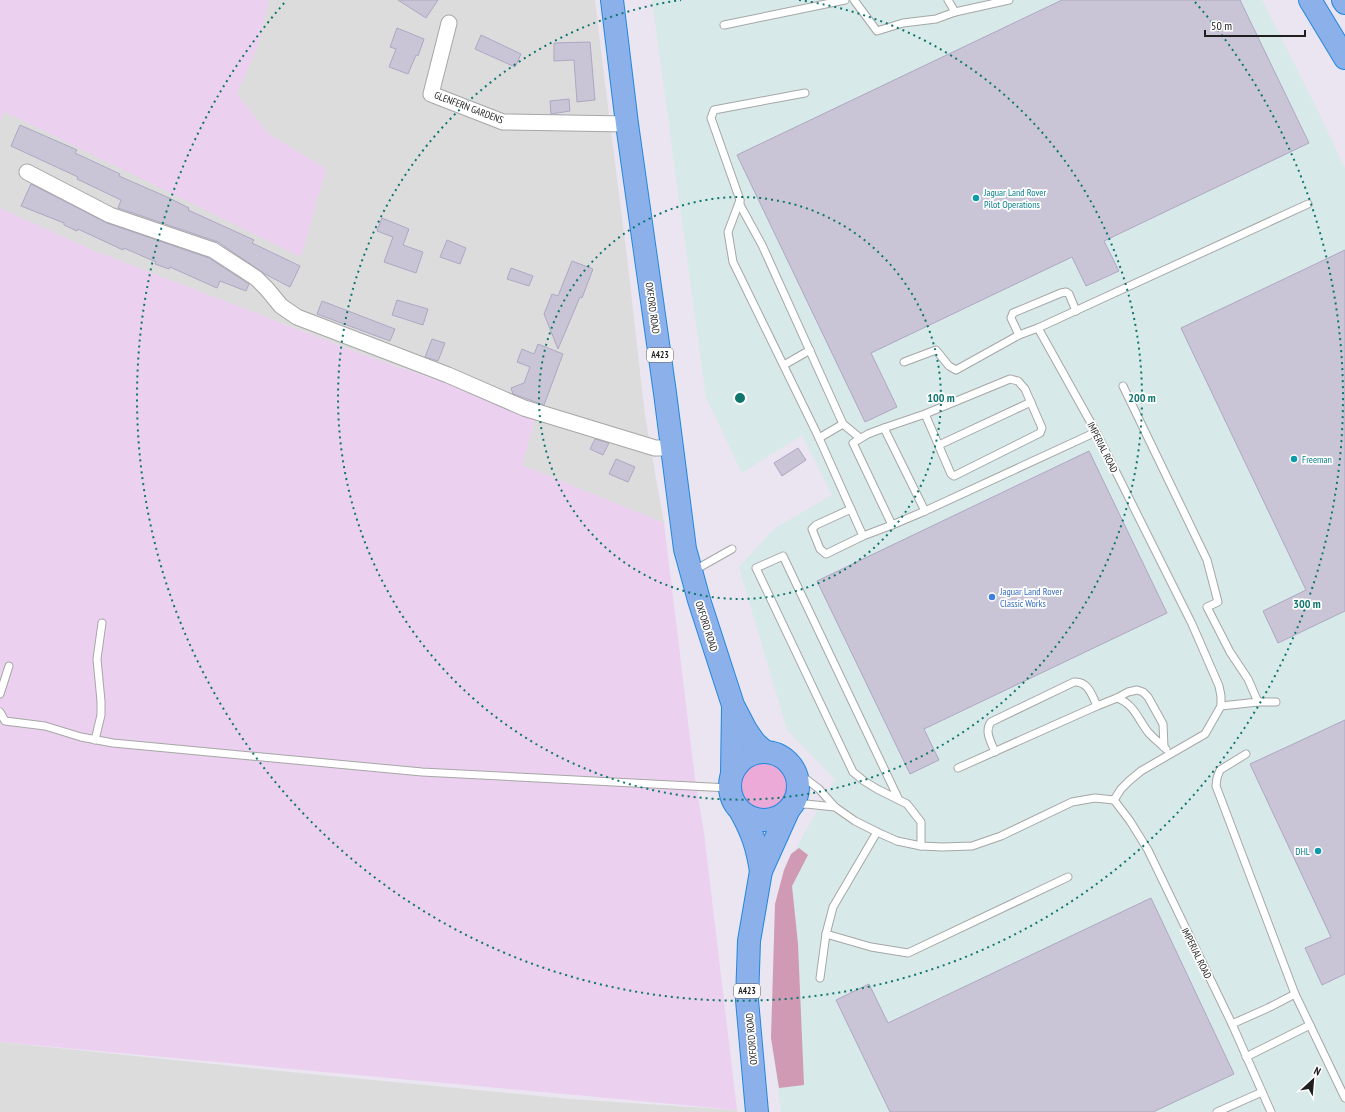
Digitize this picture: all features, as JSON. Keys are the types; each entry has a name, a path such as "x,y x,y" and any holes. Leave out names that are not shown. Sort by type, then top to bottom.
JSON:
{"highway":[{"name":"OXFORD ROAD","path":"612,0 627,124 685,549 699,600 733,705 746,730 755,743 765,752"},
{"path":"1310,0 1345,58"},
{"name":"OXFORD ROAD","path":"731,780 733,705"},
{"path":"765,752 778,755 789,763 798,783 798,791 790,808 776,819 769,820 754,819 742,812 733,802 731,780 740,761 751,754 765,752"},
{"name":"OXFORD ROAD","path":"757,1112 747,1000 749,941 761,871 790,808"},
{"name":"OXFORD ROAD","path":"742,812 753,835 761,871"}],"street":[{"name":"GLENFERN GARDENS","path":"449,23 431,94 502,122 627,124"},
{"path":"27,172 110,215 213,250 256,278 281,306 297,317 448,375 524,408 655,448 672,448"}],"lane":[{"path":"724,25 845,0"},
{"path":"854,0 877,31 903,23 936,19 955,12 1008,0"},
{"path":"948,0 955,12"},
{"path":"805,93 714,110 711,118 740,200 740,205 762,245 843,424 860,438"},
{"path":"740,200 728,232 734,262 819,438 863,536"},
{"path":"904,362 936,350 949,366 956,370 1019,335 1076,311 1308,204"},
{"path":"1019,335 1011,318 1013,313 1033,304 1066,292 1069,294 1076,311"},
{"name":"IMPERIAL ROAD","path":"1038,328 1096,432 1192,624 1219,686 1221,706"},
{"path":"784,366 810,350"},
{"path":"892,525 853,443 860,438 925,414 1010,379 1018,381 1025,389 1042,428 1040,433 954,476 950,474 925,414"},
{"path":"1123,386 1207,560 1218,602 1207,607 1230,652 1248,679 1258,702"},
{"path":"939,445 1031,402"},
{"path":"819,438 843,424"},
{"path":"884,428 925,511"},
{"path":"851,510 816,524 812,529 820,549 826,554 863,536 925,511 1096,432"},
{"path":"691,572 732,549"},
{"path":"899,800 783,556 756,568 853,772 877,789 899,800 907,804 921,822 921,846"},
{"path":"95,740 101,715 97,658 102,622"},
{"path":"0,694 9,666"},
{"path":"995,752 987,732 988,726 991,722 1074,682 1084,683 1097,706"},
{"path":"958,768 1128,692 1137,690 1143,692 1151,702 1163,724 1164,747"},
{"path":"1117,698 1128,704 1137,714 1148,732 1171,753"},
{"path":"793,769 818,789 835,806 856,821 897,841 921,846 972,846 1001,836 1072,802 1095,798 1114,800 1120,789 1141,771 1205,734 1221,706 1258,702 1276,702"},
{"path":"0,712 5,721 45,726 81,737 113,743 422,772 731,780"},
{"path":"1246,754 1220,770 1216,786 1295,994 1345,1098"},
{"name":"IMPERIAL ROAD","path":"1114,800 1130,821 1148,850 1232,1024 1271,1112"},
{"path":"790,808 835,806"},
{"path":"820,978 826,934 832,907 877,832"},
{"path":"826,934 871,947 908,952 1068,877"},
{"path":"1232,1024 1295,994"},
{"path":"1246,1057 1310,1025"},
{"path":"1217,1112 1262,1092"}],"shaded area":[{"path":"0,0 269,0 257,48 237,94 269,134 326,169 301,257 5,112 0,122"},
{"path":"269,0 595,0 645,416 664,523 522,465 536,415 359,353 90,249 0,208 0,122 5,112 326,169 269,134 237,94 257,48"},
{"path":"652,0 1262,0 1319,113 1345,169 1345,1112 781,1112 771,1038 775,904 784,870 835,779 787,730 739,567 775,528 832,495 802,435 742,473 706,397"},
{"path":"0,208 90,249 359,353 536,415 522,465 664,523 695,779 704,833 737,1110 0,1042"},
{"path":"760,762 770,762 783,769 790,782 790,792 783,805 770,812 760,812 751,808 744,801 740,792 740,782 744,773 751,766"},
{"path":"799,848 808,855 792,886 798,944 804,1085 779,1088 771,1038 775,904 784,870 791,854"},
{"path":"0,1042 569,1099 737,1110 737,1112 0,1112"}],"building":[{"path":"398,0 438,0 426,18"},
{"name":"Jaguar Land Rover Pilot Operations","path":"1062,0 1240,0 1309,143 1104,241 1119,271 1086,286 1072,257 871,353 897,407 865,422 737,155"},
{"path":"397,28 424,39 418,56 416,55 408,74 389,67 396,49 390,47"},
{"path":"481,35 521,54 515,67 475,49"},
{"path":"590,42 595,100 577,102 574,60 554,61 554,43"},
{"path":"569,99 570,111 551,114 550,101"},
{"path":"20,125 77,150 75,153 120,174 119,176 167,197 189,208 188,210 254,240 252,243 300,266 290,287 265,274 218,242 118,208 121,200 77,179 78,177 11,146"},
{"path":"31,184 107,223 209,258 249,284 246,291 220,281 217,288 170,267 169,269 155,264 156,262 124,248 123,250 78,229 77,231 64,225 64,223 21,206"},
{"path":"382,218 409,229 403,245 423,252 416,273 384,262 393,237 377,231"},
{"path":"447,240 466,248 460,264 440,257"},
{"name":"Freeman","path":"1345,250 1345,611 1278,643 1263,611 1306,590 1181,328"},
{"path":"572,261 593,269 582,298 580,297 558,349 544,314 552,294 558,296"},
{"path":"511,268 533,276 529,286 507,279"},
{"path":"397,300 428,309 423,325 392,315"},
{"path":"322,301 395,329 390,341 317,314"},
{"path":"432,339 445,343 438,361 425,357"},
{"path":"538,344 563,354 544,405 513,394 511,388 524,383 530,367 517,362 522,349 534,354"},
{"path":"595,439 609,443 603,455 590,449"},
{"path":"798,448 806,460 782,476 774,463"},
{"name":"Jaguar Land Rover Classic Works","path":"1089,451 1167,613 924,729 939,760 910,774 817,581"},
{"path":"616,459 635,467 628,482 609,474"},
{"name":"DHL","path":"1345,720 1345,974 1322,985 1305,948 1331,937 1250,764"},
{"path":"1151,898 1234,1074 1153,1112 890,1112 836,1000 869,984 888,1023"}],"place":[{"name":"Jaguar Land Rover Pilot Operations","path":"976,198"},
{"name":"Freeman","path":"1294,459"},
{"name":"Jaguar Land Rover Classic Works","path":"992,597"},
{"name":"DHL","path":"1318,851"}]}
